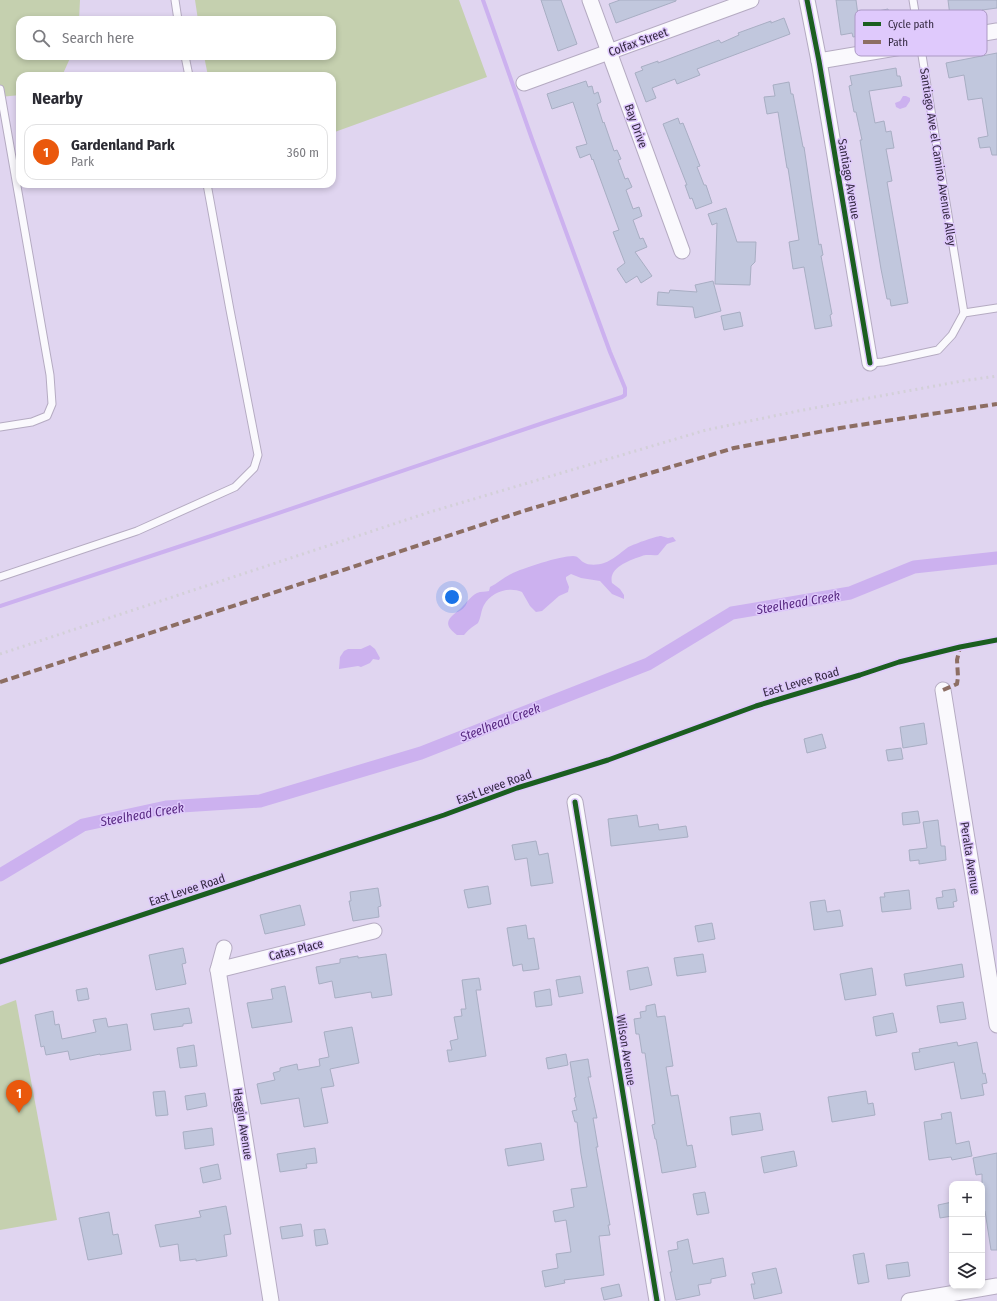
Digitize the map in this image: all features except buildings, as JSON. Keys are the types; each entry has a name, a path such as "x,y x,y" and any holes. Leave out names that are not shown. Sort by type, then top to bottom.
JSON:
{"street":[{"name":"Bay Drive","path":"590,0 682,251"},
{"name":"Colfax Street","path":"524,83 751,0"},
{"name":"Santiago Avenue","path":"806,0 819,61 870,362"},
{"path":"987,33 997,31"},
{"path":"819,61 855,55"},
{"name":"Peralta Avenue","path":"943,690 995,996 997,1025"},
{"name":"Wilson Avenue","path":"575,802 657,1301"},
{"name":"Catas Place","path":"218,970 374,930"},
{"name":"Haggin Avenue","path":"224,948 218,970 271,1301"},
{"path":"909,1301 997,1286"}],"lane":[{"path":"175,0 177,16"},
{"name":"Santiago Ave el Camino Avenue Alley","path":"913,0 915,10"},
{"name":"Santiago Ave el Camino Avenue Alley","path":"922,56 964,313"},
{"path":"186,60 188,72"},
{"path":"0,89 16,181"},
{"path":"0,427 32,422 47,416 52,404 50,375 17,188"},
{"path":"0,577 137,532 235,487 254,468 258,455 208,188"},
{"path":"870,362 883,362 938,350 952,335 964,313 997,308"}],"green space":[{"path":"0,0 80,0 79,16 16,16 16,60 69,60 64,72 16,72 16,95 0,97"},
{"path":"195,0 459,0 487,77 336,132 336,72 207,72 205,60 336,60 336,16 197,16"},
{"path":"16,1000 57,1220 0,1230 0,1006"}],"shaded area":[{"path":"903,96 910,98 910,101 906,107 900,109 896,107 895,103 900,101"},
{"path":"661,536 668,538 673,537 676,541 667,544 658,555 644,555 621,565 613,573 612,583 620,589 624,595 624,599 612,594 600,581 581,578 571,574 566,577 569,587 568,592 559,596 542,611 536,612 530,606 522,592 517,590 506,590 501,591 487,600 478,623 464,635 457,635 449,626 448,622 452,616 473,596 478,592 489,591 490,587 508,575 542,563 573,556 588,564 602,564 629,547"},
{"path":"370,645 375,649 380,658 379,660 373,659 370,663 361,667 358,666 339,669 340,657 344,651 348,649 361,649"}],"waterway":[{"path":"0,606 625,395 625,388 610,352 532,139 483,0"},
{"name":"Steelhead Creek","path":"0,875 83,825 166,807 260,801 421,753 648,664 732,613 850,593 914,567 997,558"}],"railway":[{"path":"0,654 430,512 706,430 798,411 997,376"}],"marked path":[{"path":"0,682 530,509 734,448 840,428 997,404"},
{"path":"943,690 957,684 957,660 960,647"}],"cycle path":[{"path":"807,0 819,61 870,363"},
{"name":"East Levee Road","path":"0,962 444,815 517,788 608,760 756,706 899,662 960,647 997,640"},
{"path":"575,802 657,1301"}],"place":[{"name":"Gardenland Park","path":"19,1113"}]}
